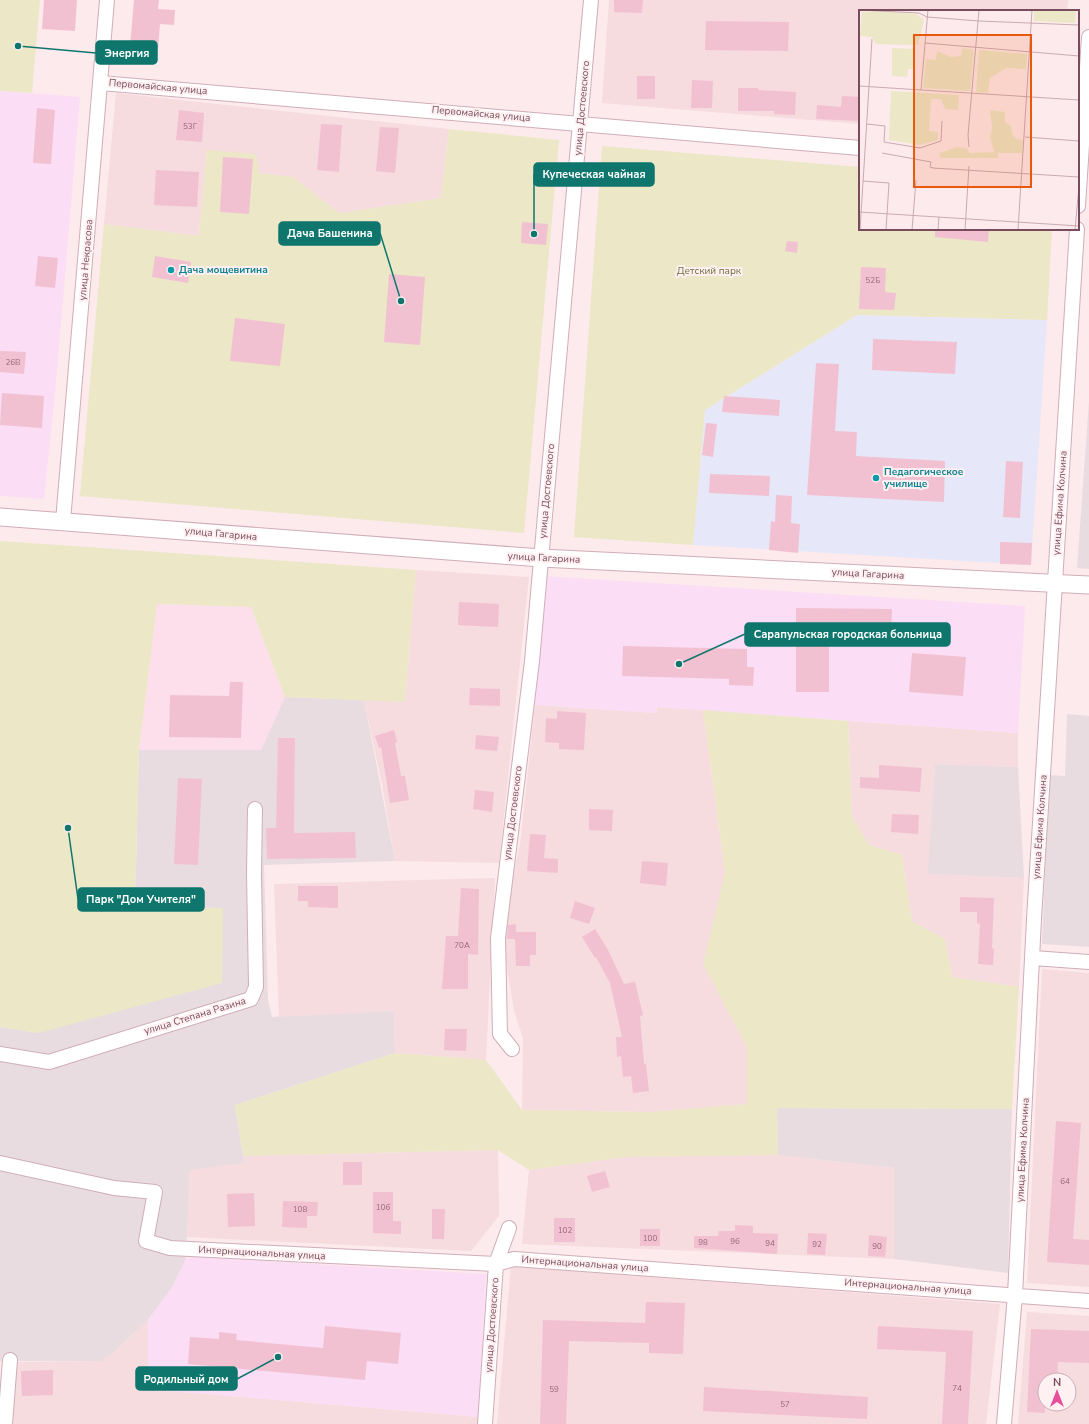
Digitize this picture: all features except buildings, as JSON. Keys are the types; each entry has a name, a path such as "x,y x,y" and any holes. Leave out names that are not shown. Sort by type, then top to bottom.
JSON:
{"street":[{"name":"улица Некрасова","path":"63,521 107,0"},
{"name":"улица Достоевского","path":"512,1049 500,1034 498,938 532,661 591,0"},
{"path":"1079,196 1082,168 1089,37"},
{"name":"Первомайская улица","path":"101,83 859,148"},
{"name":"улица Ефима Колчина","path":"1004,1424 1015,1295 1034,919 1077,230"},
{"name":"улица Гагарина","path":"0,517 431,551 541,558 1055,583 1089,586"},
{"name":"улица Степана Разина","path":"0,1054 49,1062 251,999 256,987 254,874 255,809"},
{"path":"1033,958 1089,962"},
{"name":"Интернациональная улица","path":"0,1163 114,1188 155,1192 146,1241 170,1248 496,1264 514,1259 1089,1301"},
{"name":"улица Достоевского","path":"485,1424 496,1264 508,1228"},
{"path":"5,1424 10,1360"}],"shaded area":[{"path":"609,0 1068,0 1067,10 859,10 859,124 602,103"},
{"path":"0,91 80,97 56,382 44,499 0,496"},
{"path":"116,93 449,129 441,198 339,213 293,177 259,173 207,150 199,236 104,224"},
{"path":"857,315 1047,320 1031,565 693,545 705,410"},
{"path":"1089,401 1089,569 1077,568"},
{"path":"416,570 529,577 499,863 395,861 382,784 364,700 405,702"},
{"path":"542,576 1025,606 1018,733 657,707 656,713 535,705"},
{"path":"157,604 251,607 285,697 261,750 139,750"},
{"path":"285,697 364,700 395,861 264,865 268,1000 272,1017 394,1011 395,1053 235,1105 244,1163 190,1170 186,1259 171,1289 148,1320 115,1351 101,1361 0,1361 0,1027 39,1033 223,908 135,907 139,750 261,750"},
{"path":"535,705 656,713 657,707 703,710 725,873 715,927 703,964 747,1047 747,1104 650,1112 522,1110 523,1038 514,1011 503,942 503,918 520,845"},
{"path":"1067,714 1089,716 1089,947 1042,944 1049,775 1065,776"},
{"path":"848,721 1018,733 1018,767 935,764 929,874 1024,878 1019,987 952,977 945,939 912,921 902,855 869,845 852,817"},
{"path":"935,764 1018,767 1024,878 928,874"},
{"path":"495,878 486,1060 395,1053 394,1011 279,1017 274,884"},
{"path":"1042,969 1089,973 1089,1287 1027,1283"},
{"path":"777,1108 1012,1109 1008,1273 894,1259 894,1168 778,1155"},
{"path":"498,1150 499,1216 471,1251 187,1237 190,1170 244,1163 243,1156"},
{"path":"778,1155 894,1168 894,1259 522,1244 529,1170 626,1157"},
{"path":"193,1257 486,1274 478,1417 148,1389 148,1320 171,1289 186,1259"},
{"path":"511,1266 1000,1304 986,1424 497,1424"},
{"path":"1027,1312 1089,1316 1089,1424 1018,1424"},
{"path":"148,1320 148,1389 478,1417 477,1424 11,1424 15,1362 101,1361 115,1351"}],"green space":[{"path":"0,0 40,0 32,93 0,91"},
{"path":"449,129 559,140 524,533 80,496 104,224 199,236 207,150 256,154 259,173 293,177 339,213 441,198"},
{"name":"Детский парк","path":"602,146 859,167 859,230 1052,230 1047,320 857,315 705,410 693,545 574,537"},
{"path":"0,541 416,570 405,702 285,697 251,607 157,604 139,750 135,907 223,908 222,983 39,1033 0,1027"},
{"path":"703,710 848,721 852,817 869,845 902,855 912,921 945,939 952,977 1019,987 1012,1109 777,1108 778,1155 626,1157 529,1170 498,1150 243,1156 235,1105 395,1053 486,1060 522,1110 650,1112 747,1104 747,1047 703,964 725,873"}],"place":[{"name":"Энергия","path":"18,46"},
{"name":"Купеческая чайная","path":"534,234"},
{"name":"Дача мощевитина","path":"171,270"},
{"name":"Дача Башенина","path":"401,301"},
{"name":"Педагогическое училище","path":"876,478"},
{"name":"Сарапульская городская больница","path":"679,664"},
{"name":"Парк \"Дом Учителя\"","path":"68,828"},
{"name":"Родильный дом","path":"278,1357"}]}
